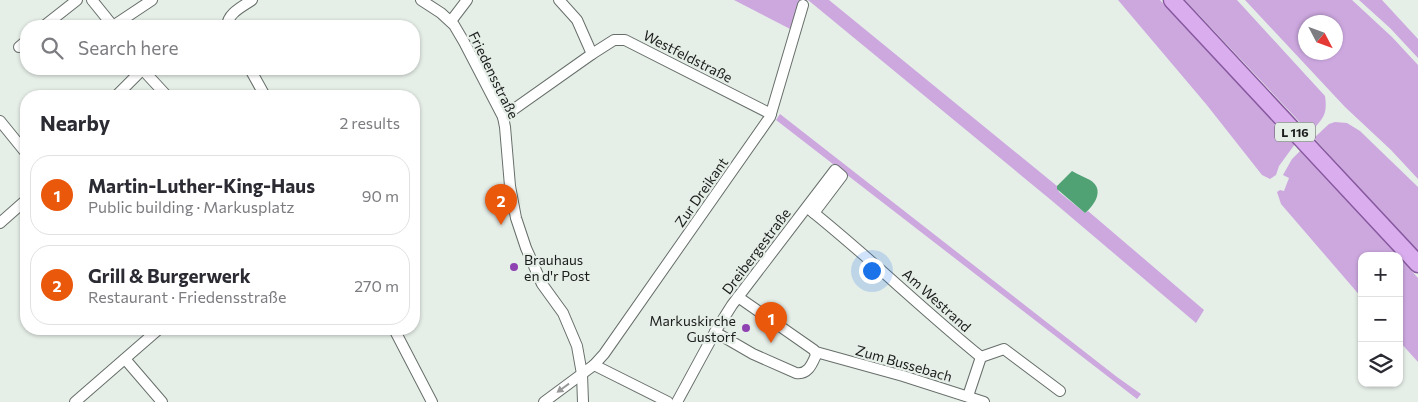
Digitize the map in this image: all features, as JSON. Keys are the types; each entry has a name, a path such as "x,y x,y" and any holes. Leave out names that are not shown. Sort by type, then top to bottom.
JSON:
{"main road":[{"name":"L 116","path":"1172,0 1418,264"}],"street":[{"path":"52,20 77,0"},
{"path":"92,0 108,20"},
{"path":"122,20 152,0"},
{"path":"228,20 233,14 252,0"},
{"name":"Friedensstraße","path":"420,0 450,21 464,42 503,117 510,186 520,230 542,284 564,313 577,346 582,374 583,402"},
{"path":"450,21 466,0"},
{"path":"559,0 577,20 592,54"},
{"name":"Zur Dreikant","path":"544,402 594,365 604,354 772,114 803,5"},
{"name":"Westfeldstraße","path":"503,117 614,40 625,40 772,114"},
{"path":"122,90 137,75"},
{"path":"148,75 162,90"},
{"path":"253,75 262,90"},
{"path":"0,121 20,146"},
{"path":"0,222 20,205"},
{"name":"Dreibergestraße","path":"677,402 715,332 738,296 810,210"},
{"name":"Am Westrand","path":"810,210 864,254 934,319 980,357"},
{"path":"715,332 753,354 798,374 806,371 815,358 816,352 811,347 738,296"},
{"path":"75,402 151,335"},
{"path":"397,335 432,402"},
{"path":"968,396 980,357 1004,348 1060,390"},
{"name":"Zum Bussebach","path":"816,352 903,376 984,402"},
{"path":"125,359 162,402"},
{"path":"594,365 668,402"}],"shaded area":[{"path":"734,0 803,0 794,31"},
{"path":"808,0 829,0 1057,186 1059,192 1085,213 1088,211 1204,310 1196,323 1051,200"},
{"path":"1118,0 1160,0 1295,144 1279,166 1276,175 1270,179 1262,175 1206,104"},
{"path":"1185,0 1237,0 1325,96 1325,113 1310,133"},
{"path":"1245,0 1352,0 1392,37 1418,65 1418,179 1391,150 1345,107 1301,60 1343,60 1343,15 1298,15 1298,57"},
{"path":"1359,0 1382,0 1418,39 1418,58 1390,28"},
{"path":"780,114 1141,394 1137,399 776,120"},
{"path":"1335,122 1347,123 1360,131 1418,187 1418,252 1314,138 1329,124"},
{"path":"1301,150 1394,252 1358,252 1358,293 1281,204 1277,192 1280,190 1284,191 1289,178 1283,175 1292,159"},
{"path":"1072,171 1090,180 1097,188 1097,197 1085,213 1057,189 1057,186"},
{"path":"1403,261 1418,278 1418,362 1403,345"}],"place":[{"name":"Grill & Burgerwerk","path":"501,225"},
{"name":"Brauhaus en d'r Post","path":"514,267"},
{"name":"Markuskirche Gustorf","path":"746,328"},
{"name":"Martin-Luther-King-Haus","path":"771,343"}]}
